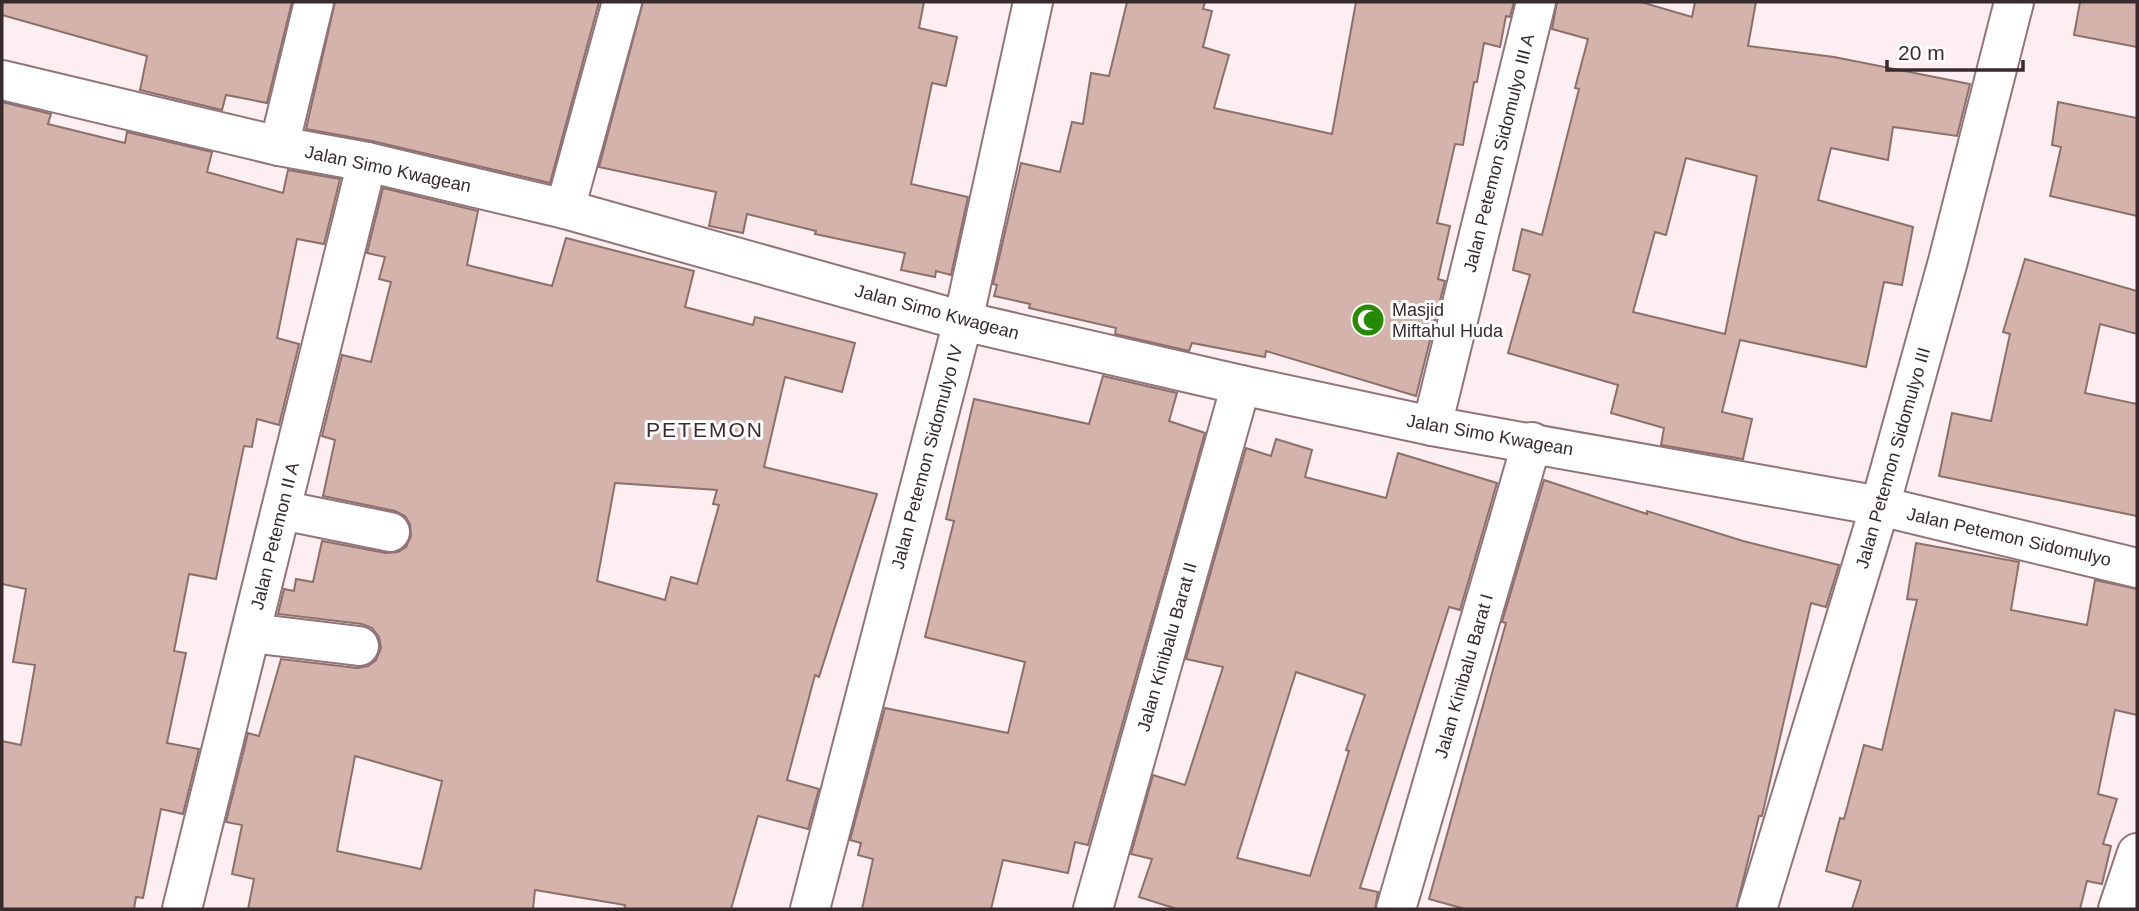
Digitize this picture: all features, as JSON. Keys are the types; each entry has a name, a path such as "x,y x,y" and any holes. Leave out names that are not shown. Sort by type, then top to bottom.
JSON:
{"street":[{"path":"279,146 314,2"},
{"path":"565,209 622,2"},
{"name":"Jalan Petemon Sidomulyo IV","path":"810,909 963,321 1033,2"},
{"name":"Jalan Petemon Sidomulyo III A","path":"1432,426 1536,2"},
{"name":"Jalan Petemon Sidomulyo III","path":"1757,909 1880,506 1948,261 2014,2"},
{"name":"Jalan Simo Kwagean","path":"2,80 279,146 367,162 565,209 963,321 1241,385 1432,426 1880,506"},
{"name":"Jalan Petemon II A","path":"182,909 367,162"},
{"name":"Jalan Kinibalu Barat II","path":"1093,909 1241,385"},
{"name":"Jalan Kinibalu Barat I","path":"1396,909 1532,442"},
{"name":"Jalan Petemon Sidomulyo","path":"1880,506 2137,568"},
{"path":"281,510 390,532"},
{"path":"251,633 359,646"},
{"path":"2118,909 2137,853"}],"building":[{"path":"2,2 292,2 267,103 226,95 222,110 140,90 147,56 2,15"},
{"path":"335,2 599,2 550,183 372,141 306,129"},
{"path":"643,2 924,2 919,28 957,37 946,86 932,83 911,184 968,197 951,275 936,271 935,277 901,270 905,253 815,234 816,231 747,214 743,233 709,226 716,192 599,167"},
{"path":"1127,2 1205,2 1203,9 1212,11 1203,47 1229,55 1214,108 1332,134 1356,2 1514,2 1510,17 1506,16 1500,47 1484,43 1463,145 1455,144 1437,223 1450,226 1438,279 1445,281 1416,396 1266,351 1265,357 1192,343 1189,351 1115,334 1116,328 1029,308 1030,304 994,296 997,285 993,284 1021,163 1060,172 1072,122 1083,124 1091,73 1109,76"},
{"path":"1557,2 1641,2 1692,17 1695,2 1756,2 1748,46 1834,57 1970,84 1957,136 1893,127 1888,160 1831,148 1818,200 1913,227 1902,285 1884,282 1866,367 1740,340 1722,412 1752,419 1743,459 1661,445 1664,428 1611,413 1618,385 1508,353 1530,275 1513,270 1522,229 1542,235 1579,89 1575,88 1588,39 1552,29","holes":["1686,158 1757,176 1725,334 1633,312 1655,232 1666,235"]},
{"path":"2080,2 2137,2 2137,47 2074,35"},
{"path":"2,102 51,114 48,124 125,143 127,132 212,152 207,172 283,193 288,170 340,179 324,244 297,239 277,338 299,344 279,425 257,419 252,447 244,446 216,579 189,574 174,651 186,653 167,743 199,749 183,814 161,809 143,898 136,897 134,909 2,909 2,741 21,745 35,665 13,662 26,589 2,584"},
{"path":"2058,102 2137,118 2137,216 2050,196 2061,147 2052,145"},
{"path":"383,188 478,211 467,265 552,286 566,238 694,271 685,307 753,325 755,317 855,343 842,392 785,377 764,467 877,494 819,677 815,675 787,780 819,789 808,829 758,816 731,909 624,909 625,905 535,890 533,909 248,909 254,879 232,874 242,825 226,822 248,733 259,736 281,659 357,668 368,666 376,660 381,648 379,637 372,628 362,624 278,614 284,589 294,591 296,579 313,582 322,541 386,553 398,552 406,547 411,536 410,524 405,516 395,511 323,496 335,440 322,436 342,355 371,362 391,282 379,279 385,257 367,253","holes":["615,483 717,490 713,504 719,505 697,584 671,577 665,600 597,581","355,756 442,781 421,869 337,851"]},
{"path":"2025,259 2137,291 2137,334 2100,324 2085,393 2137,404 2137,516 1939,476 1952,413 1991,421 2010,334 2003,332"},
{"path":"1103,376 1177,393 1169,421 1205,433 1088,845 1075,842 1068,873 1003,860 991,909 862,909 873,859 858,855 861,843 850,840 885,708 1008,733 1025,662 925,637 954,521 946,519 974,399 1089,424"},
{"path":"1276,439 1312,450 1305,477 1386,498 1398,453 1497,483 1460,610 1449,607 1360,888 1378,892 1375,909 1177,909 1139,897 1152,859 1131,854 1153,775 1185,785 1223,667 1186,659 1246,448 1271,456","holes":["1296,672 1365,695 1346,750 1349,751 1310,876 1237,858"]},
{"path":"1544,480 1647,514 1647,511 1743,541 1839,565 1826,607 1811,603 1762,816 1759,816 1736,909 1465,909 1429,899 1506,623 1502,622"},
{"path":"1916,543 2019,562 2011,610 2087,625 2095,580 2137,589 2137,715 2115,710 2098,794 2117,799 2103,844 2111,846 2102,884 2087,881 2080,909 1852,909 1861,881 1826,871 1840,818 1844,819 1864,745 1882,750 1917,600 1907,599"}],"place":[{"name":"Masjid Miftahul Huda","path":"1368,320"}],"district":[{"name":"PETEMON","path":"705,429"}]}
